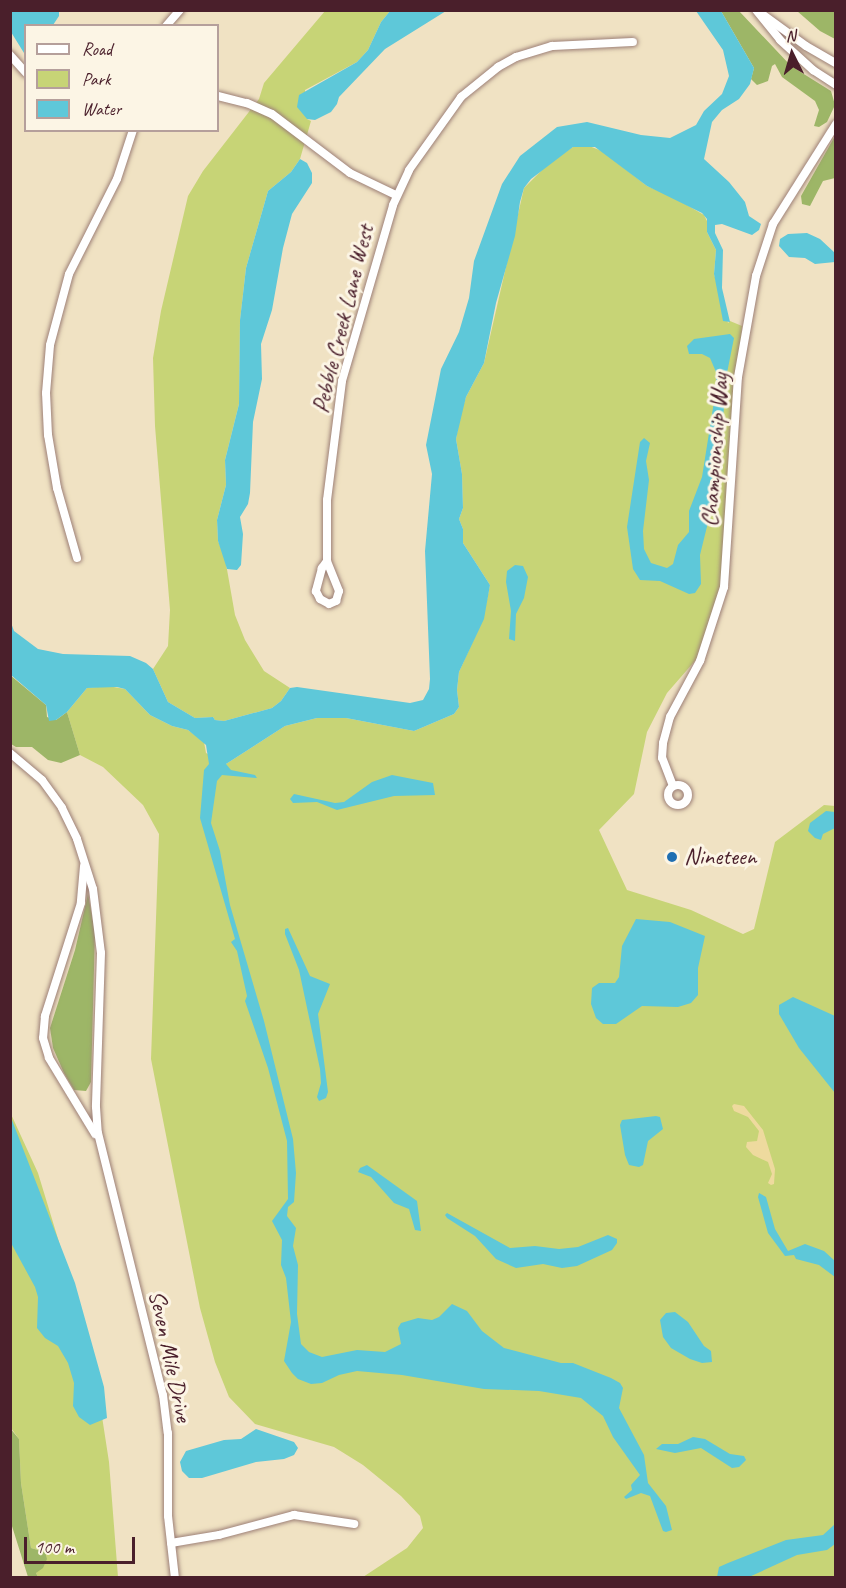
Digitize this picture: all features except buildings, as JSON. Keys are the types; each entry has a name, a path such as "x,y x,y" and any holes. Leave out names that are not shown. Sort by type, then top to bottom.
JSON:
{"street":[{"path":"168,24 180,10"},
{"path":"757,10 806,46 836,63"},
{"path":"757,10 780,40 813,70 836,85"},
{"name":"Pebble Creek Lane West","path":"327,561 322,568 316,591 320,599 329,604 336,601 339,591 327,561 330,465 342,381 360,312 396,195 409,170 451,109 472,86 498,67 534,50 552,46 633,42"},
{"path":"10,55 24,71"},
{"path":"219,96 247,103 272,114 350,173 396,195"},
{"name":"Championship Way","path":"673,786 662,758 663,743 670,717 700,661 724,587 738,377 756,276 773,224 836,124"},
{"path":"76,558 49,445 46,414 48,364 55,321 69,274 117,180 133,132"},
{"name":"Seven Mile Drive","path":"10,753 31,769 53,794 70,823 93,889 101,939 96,1107 100,1146 163,1395 168,1433 171,1542 175,1578"},
{"name":"Seven Mile Drive","path":"83,855 81,903 45,1016 43,1038 49,1058 88,1120 100,1146"},
{"path":"171,1542 219,1535 294,1515 354,1524"}],"green space":[{"path":"325,11 390,11 381,22 368,50 357,62 305,90 307,119 311,121 300,159 291,172 268,191 246,268 240,320 239,404 225,460 226,485 217,520 218,541 225,558 235,615 245,640 264,671 290,688 281,701 272,708 224,721 215,720 213,717 195,718 168,702 153,669 168,646 170,610 155,426 153,358 161,311 188,196 203,171 259,99 264,83"},
{"path":"721,11 739,11 791,66 831,91 835,105 827,122 819,127 814,126 819,110 815,101 782,77 775,64 772,66 768,81 757,85 751,79 754,68"},
{"path":"797,11 835,11 835,39 820,31"},
{"path":"835,136 835,178 823,181 810,206 802,204 801,196"},
{"path":"589,146 602,151 647,186 673,197 704,215 707,221 707,232 716,250 714,274 728,323 730,321 742,326 730,534 717,611 707,647 667,693 647,732 634,794 599,830 627,890 691,910 743,934 754,929 775,842 824,805 835,806 835,1577 363,1577 407,1548 423,1528 420,1516 401,1496 363,1465 334,1447 255,1424 229,1397 215,1362 200,1308 151,1059 159,834 143,805 103,767 80,755 67,712 87,688 108,686 125,689 150,715 172,726 188,730 204,742 206,753 226,764 285,726 317,718 346,718 414,731 454,714 459,707 457,690 459,672 483,619 490,585 463,543 463,529 459,519 463,508 462,474 456,439 460,416 466,397 484,363 524,188 550,162 573,147"},
{"path":"10,675 46,705 47,717 56,720 67,712 80,755 61,763 48,760 32,747 16,747 11,744"},
{"path":"88,894 95,932 91,1082 86,1091 74,1090 64,1073 53,1048 50,1028 75,950"},
{"path":"10,1112 38,1173 76,1298 97,1384 109,1462 118,1577 38,1577 36,1573 45,1552 31,1548 21,1483 19,1439 11,1428"},
{"path":"10,1428 19,1439 21,1483 31,1548 45,1552 47,1559 43,1568 36,1573 38,1577 28,1577 11,1523"}],"sand":[{"path":"734,1104 744,1106 763,1130 775,1169 774,1184 768,1183 772,1174 768,1162 753,1155 746,1147 747,1142 757,1141 759,1131 748,1117 734,1111 732,1106"}],"water":[{"path":"10,11 59,11 59,16 54,24 24,24 24,53 11,32"},
{"path":"390,11 446,11 385,49 339,97 331,112 315,120 307,119 297,107 299,95 357,62 368,50 381,22"},
{"path":"696,11 721,11 754,68 750,84 739,99 722,110 712,122 704,159 729,182 745,202 749,216 761,224 759,230 752,235 722,224 715,225 715,233 723,250 722,288 730,322 723,321 714,274 716,250 707,232 707,219 702,213 647,186 595,147 573,147 531,179 524,188 520,202 515,236 496,303 484,363 466,397 456,439 462,474 463,508 459,519 463,529 463,543 490,585 484,619 459,672 457,690 459,707 454,714 414,731 346,718 317,718 285,726 226,764 231,770 255,775 257,778 222,775 217,781 211,823 220,851 230,905 264,1021 293,1139 296,1173 294,1202 288,1207 287,1216 296,1228 293,1246 298,1265 297,1314 301,1344 309,1352 322,1357 357,1350 385,1352 401,1344 398,1328 401,1323 418,1318 432,1320 439,1317 452,1304 467,1311 482,1331 504,1348 561,1363 573,1363 611,1378 620,1383 623,1388 619,1408 644,1455 648,1483 666,1506 672,1530 666,1532 663,1531 650,1496 641,1493 626,1499 624,1497 632,1490 631,1485 640,1475 613,1437 603,1416 581,1398 539,1391 484,1389 402,1375 357,1371 339,1375 322,1383 311,1384 298,1379 292,1373 284,1361 291,1322 286,1278 281,1265 282,1240 272,1221 288,1199 287,1141 268,1068 245,1001 247,996 237,951 231,942 235,939 200,818 204,770 209,764 206,745 188,730 172,726 150,715 125,689 117,687 87,688 67,712 56,720 49,721 46,705 11,675 10,620 14,631 38,649 63,654 130,656 146,663 153,669 168,702 195,718 213,717 215,720 224,721 272,708 281,701 290,688 297,687 410,703 423,700 429,689 430,679 425,551 432,474 426,445 441,369 459,332 469,298 474,261 502,184 520,156 557,127 587,122 641,135 670,138 696,125 704,111 722,94 729,76 723,50"},
{"path":"300,159 307,163 312,173 312,183 292,214 283,248 272,310 261,344 262,379 253,422 250,493 248,504 240,517 243,534 241,565 237,570 227,569 218,541 217,520 226,485 225,460 239,404 240,320 246,268 268,191 291,172"},
{"path":"807,233 820,239 835,253 835,262 815,264 805,258 789,257 779,246 780,239 788,234"},
{"path":"730,334 734,338 727,373 717,486 700,555 701,584 695,593 689,594 660,581 640,580 633,569 627,527 640,442 644,438 650,443 646,461 649,480 643,531 644,549 651,563 667,568 673,564 678,545 689,532 689,511 702,477 716,389 716,372 710,358 702,354 689,354 687,346 694,339"},
{"path":"515,565 523,566 528,577 524,598 516,614 515,641 509,639 511,611 506,582 507,571"},
{"path":"392,775 433,783 435,795 394,796 337,810 317,802 293,803 290,799 294,794 335,803 344,802 372,782"},
{"path":"826,811 835,812 835,828 823,834 821,840 808,831 810,823"},
{"path":"636,919 670,922 705,936 698,968 698,995 691,1003 678,1007 642,1006 616,1024 603,1024 596,1018 591,1004 592,988 599,983 615,983 619,977 622,946"},
{"path":"288,928 310,976 330,984 318,1014 328,1092 326,1098 319,1101 317,1097 321,1083 320,1069 299,970 285,934 285,929"},
{"path":"793,997 835,1016 835,1093 799,1048 779,1014 779,1005"},
{"path":"10,1115 75,1283 104,1387 107,1418 90,1425 79,1417 73,1406 74,1383 68,1363 58,1346 45,1338 37,1328 38,1297 35,1287 11,1243"},
{"path":"660,1117 663,1129 648,1141 643,1165 639,1167 629,1165 620,1125 622,1120"},
{"path":"367,1165 417,1201 421,1231 415,1230 409,1209 394,1203 371,1177 358,1172 360,1168"},
{"path":"759,1193 766,1197 775,1229 788,1251 805,1244 824,1251 835,1261 835,1277 819,1265 796,1259 794,1255 785,1256 768,1233 758,1197"},
{"path":"447,1213 510,1248 578,1247 608,1235 617,1239 617,1243 612,1250 577,1266 562,1268 543,1264 516,1268 496,1259 475,1236 447,1218 445,1215"},
{"path":"675,1312 688,1322 704,1346 711,1351 712,1362 702,1363 690,1359 671,1348 663,1337 660,1320 666,1313"},
{"path":"256,1429 294,1442 298,1448 294,1455 284,1459 256,1462 202,1478 189,1478 182,1471 180,1462 186,1451 224,1440 241,1439"},
{"path":"693,1437 705,1439 730,1454 744,1456 746,1460 739,1467 732,1468 701,1448 675,1453 656,1449 662,1444 678,1444"},
{"path":"835,1524 835,1544 827,1550 797,1555 749,1577 717,1577 719,1567 786,1540 823,1535"}],"place":[{"name":"Nineteen","path":"672,857"}]}
